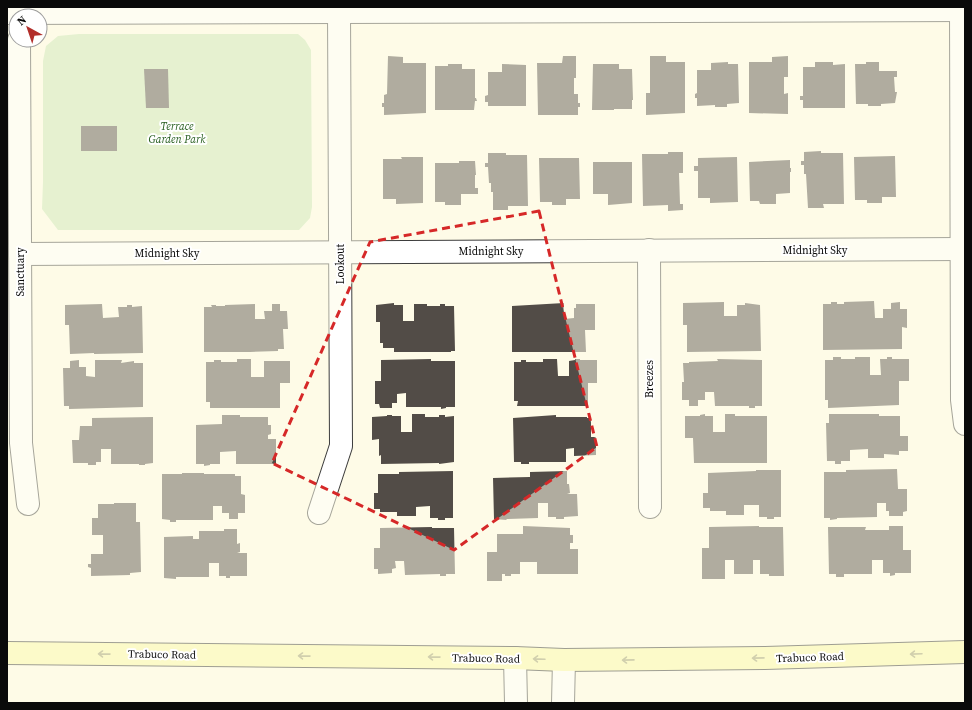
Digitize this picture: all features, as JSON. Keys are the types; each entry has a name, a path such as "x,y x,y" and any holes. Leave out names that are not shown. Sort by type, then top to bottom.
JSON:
{"main road":[{"name":"Trabuco Road","path":"7,653 515,658 564,660 765,658 965,652"}],"street":[{"path":"48,12 962,9 962,400 965,424"},
{"name":"Lookout","path":"318,513 341,446 339,11"},
{"name":"Sanctuary","path":"19,48 21,443 28,504"},
{"name":"Midnight Sky","path":"20,254 962,249"},
{"name":"Breezes","path":"649,250 650,507"},
{"path":"515,658 516,703"},
{"path":"563,703 564,660"}],"highlighted area":[{"path":"539,211 597,447 454,550 272,463 370,242"}],"green space":[{"name":"Terrace Garden Park","path":"79,34 298,34 305,40 311,50 312,207 310,218 299,230 58,230 42,209 43,61 46,48 48,48 48,44 58,36"}],"building":[{"path":"388,56 403,57 403,63 426,63 426,113 384,115 384,107 382,107 382,103 384,103 384,95 387,94"},
{"path":"563,56 576,56 574,94 578,94 578,103 580,103 580,107 578,107 578,115 538,115 537,63 562,63"},
{"path":"650,56 666,56 666,62 685,62 685,113 646,115 646,93 650,93"},
{"path":"788,56 788,77 784,77 784,94 788,93 788,114 749,113 749,62 772,62 772,57"},
{"path":"728,62 728,64 738,64 739,103 727,104 727,107 715,107 715,105 697,106 697,98 695,98 695,94 697,93 697,70 711,70 711,63"},
{"path":"815,62 833,62 833,65 845,64 845,108 803,108 803,100 800,100 800,96 803,96 803,67 815,67"},
{"path":"866,62 879,62 879,71 897,71 897,77 894,77 895,92 897,92 895,103 881,104 881,106 856,104 855,64 866,64"},
{"path":"448,64 462,64 462,69 475,69 475,98 477,101 475,101 474,110 435,110 435,66 448,66"},
{"path":"502,64 526,65 526,106 488,106 488,102 485,102 485,96 488,95 488,72 502,72"},
{"path":"593,64 619,64 619,69 632,69 632,109 592,110"},
{"path":"144,69 168,69 169,108 146,108"},
{"path":"81,126 117,126 117,151 81,151"},
{"path":"821,151 821,153 843,153 844,204 823,204 824,208 808,208 806,174 804,174 804,165 801,165 801,161 804,161 804,152"},
{"path":"668,152 683,152 683,173 679,173 680,204 683,204 683,210 668,211 668,205 643,206 642,154 668,154"},
{"path":"488,153 527,155 528,206 508,206 508,210 493,210 493,192 491,192 491,183 489,183 488,167 485,167 485,163 488,163"},
{"path":"895,156 896,197 882,197 882,203 867,203 867,200 855,200 854,157"},
{"path":"401,157 423,157 423,203 396,204 396,199 383,199 383,159 402,159"},
{"path":"737,157 738,202 710,203 710,198 698,198 698,171 694,171 694,166 698,166 698,158"},
{"path":"539,158 579,158 580,199 566,199 566,205 552,205 552,202 540,202"},
{"path":"790,160 790,193 776,194 776,204 760,204 759,201 750,201 749,162"},
{"path":"459,161 475,161 475,188 478,188 478,194 461,194 461,205 445,205 445,202 435,202 435,163 459,163"},
{"path":"593,162 632,162 632,203 608,205 608,194 593,194"},
{"path":"874,301 875,318 883,318 883,309 891,309 891,303 900,302 900,309 907,309 907,328 902,327 902,349 823,350 823,304 831,304 831,302 844,304 844,302"},
{"path":"724,302 724,316 737,316 737,305 745,305 745,303 760,305 761,351 687,352 687,325 683,325 683,303"},
{"path":"394,303 394,305 403,305 403,321 414,321 414,304 440,306 440,304 445,304 445,306 454,306 455,351 394,352 394,348 383,348 383,343 380,343 380,322 376,322 376,305"},
{"path":"564,303 564,319 574,318 574,308 576,308 576,304 595,304 595,330 585,330 586,352 512,352 512,306"},
{"path":"102,304 103,318 119,317 118,307 127,307 127,305 132,305 132,307 142,306 143,353 70,354 69,325 65,325 65,305"},
{"path":"255,304 255,319 265,319 264,311 272,311 272,304 280,304 280,311 287,311 288,329 283,329 284,349 278,349 278,351 204,352 204,307 212,307 211,305 225,306"},
{"path":"833,357 841,357 841,359 855,359 855,357 870,357 870,375 881,375 880,359 892,357 892,359 909,359 909,381 899,381 899,405 828,408 828,400 825,400 825,360 833,360"},
{"path":"237,359 251,359 251,377 264,377 264,361 290,361 290,383 280,383 280,408 210,408 210,402 206,402 206,362 221,360 221,362 237,362"},
{"path":"431,359 431,361 455,361 455,407 446,407 441,409 441,407 406,407 406,393 397,394 397,403 392,403 392,408 380,408 379,404 375,404 375,381 381,381 381,360"},
{"path":"543,359 557,359 558,376 569,376 569,361 575,359 597,360 597,383 588,383 588,406 517,406 518,401 514,401 514,362 526,360 526,362 543,362"},
{"path":"717,359 762,360 762,406 749,408 749,406 715,406 714,392 705,392 705,400 698,400 698,406 689,406 689,400 682,400 682,382 684,382 683,363 718,361"},
{"path":"79,360 79,367 86,367 86,376 95,377 95,360 122,360 121,363 134,361 134,363 143,363 143,407 69,409 69,406 64,406 63,368 70,368 70,361"},
{"path":"412,414 425,414 425,417 439,417 439,415 445,415 445,417 454,416 454,462 439,464 381,464 381,455 379,456 379,439 372,440 372,417 387,415 401,416 401,432 412,432"},
{"path":"705,414 705,416 713,416 713,432 725,432 725,414 735,414 735,416 767,416 767,463 694,463 693,438 685,438 685,416 700,416"},
{"path":"829,414 879,414 879,416 900,416 900,436 908,436 908,451 899,451 899,455 884,454 884,458 868,458 868,449 850,450 850,461 841,461 841,464 835,464 835,461 827,461 826,423 829,423"},
{"path":"222,415 240,415 240,417 268,417 268,425 271,425 271,434 268,435 268,439 276,439 276,464 236,464 236,451 220,452 220,464 210,464 204,466 204,464 196,464 196,425 222,424"},
{"path":"556,415 556,417 591,418 591,437 596,437 596,455 574,456 574,448 566,449 566,462 529,462 529,464 521,464 521,462 514,462 513,418"},
{"path":"153,417 153,463 145,465 111,464 111,449 101,449 101,462 96,462 96,465 88,465 88,463 73,463 72,440 79,440 80,426 92,426 92,418"},
{"path":"897,469 898,489 907,489 907,511 903,512 903,516 889,516 889,511 886,511 886,503 877,503 877,517 837,518 830,520 830,518 824,518 824,472"},
{"path":"781,470 781,517 767,519 767,517 759,517 759,505 744,505 744,515 726,515 726,511 710,511 710,508 703,508 703,493 708,493 708,473"},
{"path":"453,471 453,518 438,520 438,518 430,518 430,506 416,507 416,516 397,516 397,512 380,512 380,509 374,509 374,493 378,493 378,474"},
{"path":"567,471 567,484 569,484 570,493 567,494 577,494 578,516 564,517 564,519 548,517 548,503 538,503 538,518 506,519 507,520 494,519 493,478 530,477 530,472"},
{"path":"162,474 235,474 235,476 241,476 241,494 245,495 245,513 238,513 238,519 229,519 229,513 222,513 222,506 213,506 213,520 176,520 176,522 170,522 170,520 162,519"},
{"path":"136,503 136,522 140,522 141,572 130,573 130,575 91,576 91,568 88,567 88,564 91,564 91,554 103,554 103,535 92,535 92,518 98,518 98,504"},
{"path":"523,526 570,528 570,535 573,535 573,543 570,543 570,549 578,549 578,574 537,574 537,562 520,562 520,574 505,576 505,574 502,574 502,581 487,581 487,552 497,552 497,534 523,534"},
{"path":"889,526 903,526 903,550 911,550 911,573 895,573 895,575 890,576 890,573 883,573 883,560 872,560 872,574 844,574 844,577 836,577 836,574 829,574 828,527 866,527 865,530 889,530"},
{"path":"709,527 783,527 784,576 769,576 769,574 760,574 760,560 753,560 753,574 734,574 734,560 725,560 725,579 702,579 702,548 709,548"},
{"path":"380,528 454,528 455,574 446,574 446,576 440,576 440,574 405,575 404,561 395,561 396,568 392,569 392,573 378,574 378,569 374,569 374,548 380,548"},
{"path":"224,529 237,529 237,544 240,543 240,552 237,553 247,553 247,576 230,576 230,578 226,578 226,576 219,576 219,563 209,563 209,577 176,577 176,579 164,578 164,537 193,536 193,539 199,539 199,531 224,531"}]}
